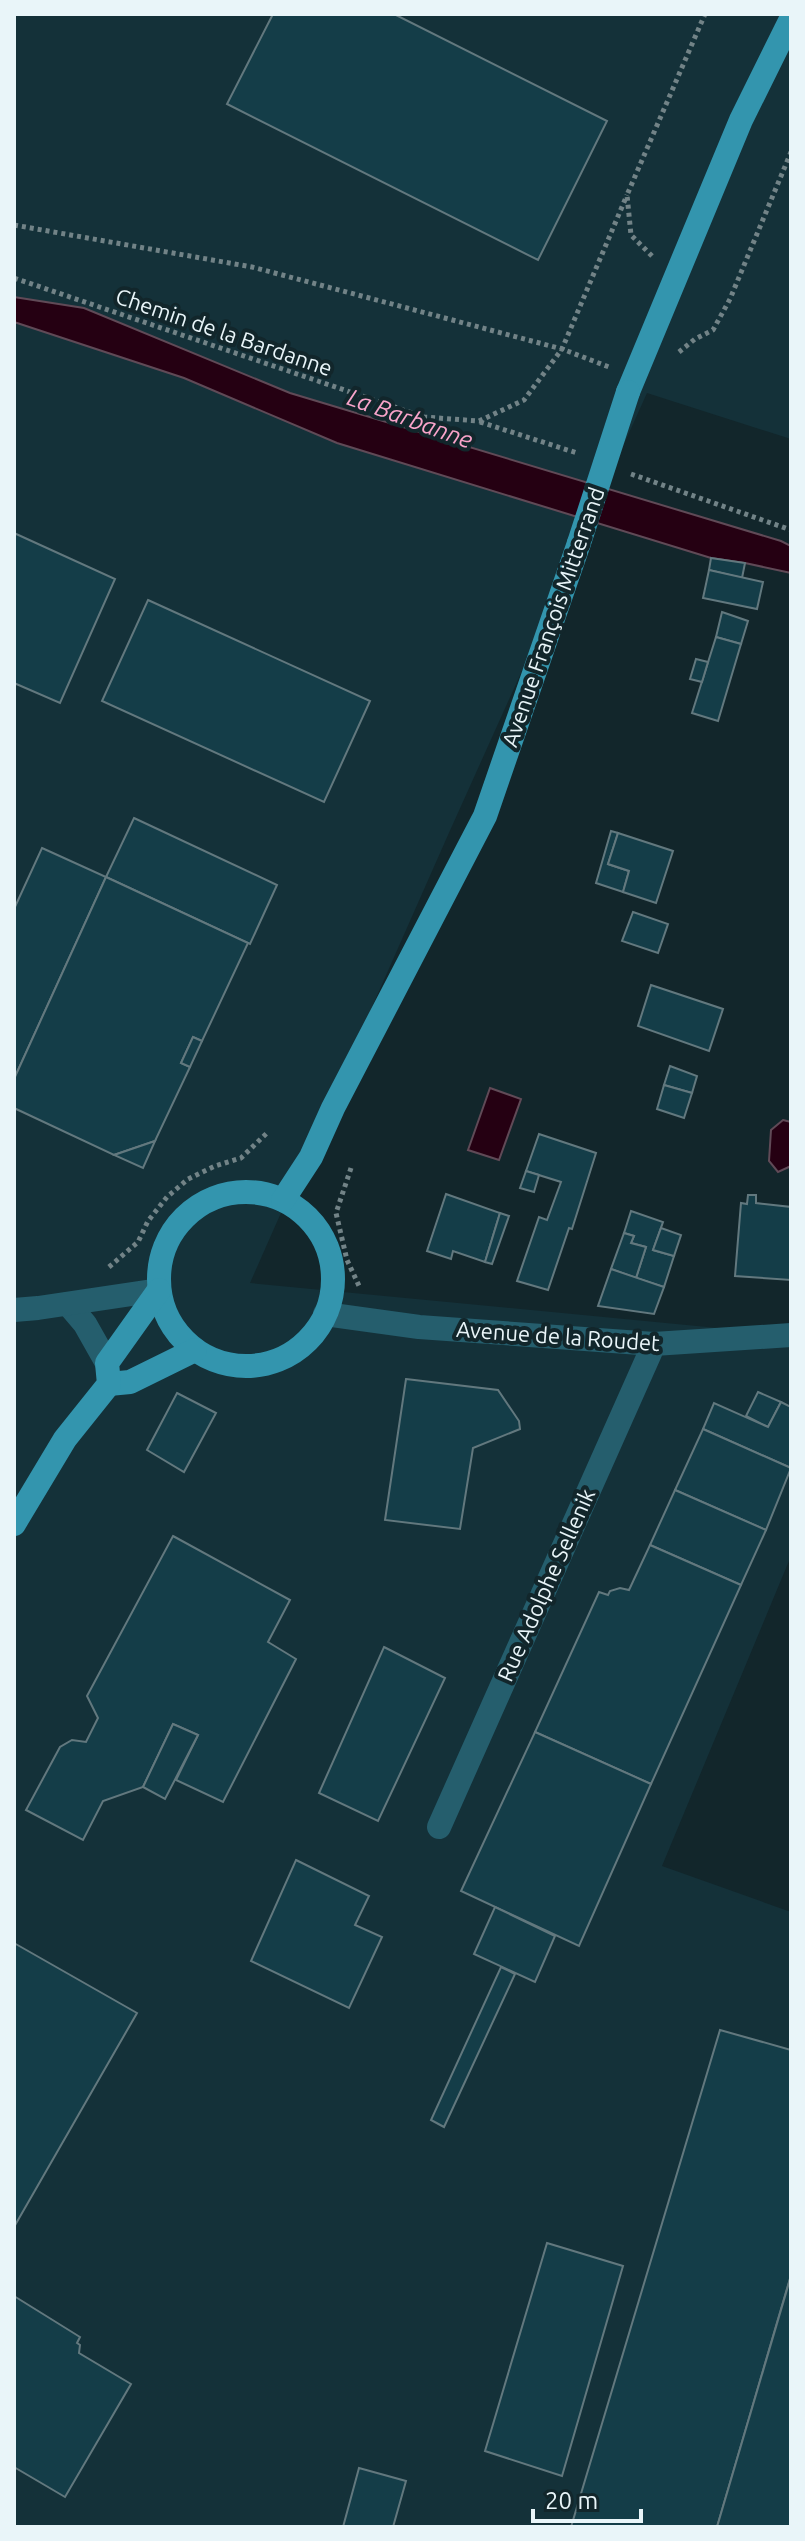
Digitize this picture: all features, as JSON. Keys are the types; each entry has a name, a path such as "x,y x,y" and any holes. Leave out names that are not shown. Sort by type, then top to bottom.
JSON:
{"main road":[{"name":"Avenue François Mitterrand","path":"283,1200 311,1157 333,1108 485,816 628,392 741,120 791,19"},
{"path":"257,1192 283,1200 301,1211 316,1227 327,1247 332,1269 332,1292 325,1314 310,1338 288,1356 262,1365 233,1366 206,1357 174,1329 161,1302 160,1263 169,1238 185,1217 205,1202 231,1193 257,1192"},
{"path":"14,1524 159,1290"},
{"path":"108,1374 130,1382 195,1350"}],"street":[{"path":"14,1310 159,1290"},
{"path":"68,1304 85,1324 108,1374"},
{"name":"Avenue de la Roudet","path":"325,1314 419,1327 654,1344 791,1335"},
{"name":"Rue Adolphe Sellenik","path":"439,1827 654,1344"}],"path":[{"name":"Chemin de la Bardanne","path":"14,278 424,417 479,421 524,400 562,349 705,14"},
{"path":"695,339 713,330 730,299 791,152"},
{"path":"627,195 631,235 653,257"},
{"path":"14,225 252,267 562,349 610,367"},
{"path":"105,1270 138,1242 148,1221 167,1197 188,1179 241,1158 269,1131"},
{"path":"351,1168 336,1213 347,1260 364,1294"}],"shaded area":[{"path":"14,14 791,14 791,439 647,393 250,1283 791,1335 791,1556 662,1866 791,1912 791,2527 14,2527"},
{"path":"14,297 84,308 290,393 781,541 791,546 791,573 711,558 337,443 184,378 14,322"},
{"path":"490,1088 521,1099 499,1160 468,1150"},
{"path":"783,1120 791,1122 791,1166 778,1172 769,1161 771,1130"}],"building":[{"path":"273,14 394,14 607,121 538,260 227,104"},
{"path":"14,533 115,579 60,703 14,683"},
{"path":"711,558 745,563 742,578 709,570"},
{"path":"709,570 763,582 757,609 703,598"},
{"path":"148,600 370,701 324,802 102,701"},
{"path":"722,612 748,621 741,644 716,637"},
{"path":"716,637 741,644 718,721 692,713"},
{"path":"696,659 708,662 702,682 690,679"},
{"path":"134,818 277,885 250,944 106,877"},
{"path":"611,831 618,833 608,864 629,871 623,892 596,883"},
{"path":"618,833 673,851 656,903 623,892 629,871 608,864"},
{"path":"42,848 106,877 14,1079 14,909"},
{"path":"106,877 248,943 202,1041 193,1037 181,1063 190,1067 155,1141 114,1155 14,1108 14,1079"},
{"path":"633,912 668,924 658,953 622,941"},
{"path":"651,985 723,1009 709,1051 638,1026"},
{"path":"193,1037 202,1041 190,1067 181,1063"},
{"path":"670,1066 697,1076 692,1093 664,1085"},
{"path":"664,1085 692,1093 684,1118 657,1109"},
{"path":"539,1134 596,1153 572,1229 569,1228 548,1290 517,1281 539,1217 547,1220 561,1182 526,1171"},
{"path":"155,1141 143,1168 114,1155"},
{"path":"526,1171 539,1175 534,1192 520,1188"},
{"path":"446,1194 500,1213 485,1262 453,1251 451,1259 427,1251"},
{"path":"748,1195 756,1195 756,1203 791,1207 791,1280 735,1276 741,1203 747,1204"},
{"path":"631,1211 663,1222 653,1250 674,1256 664,1287 636,1278 646,1247 631,1243 634,1236 624,1233"},
{"path":"500,1213 509,1216 492,1264 485,1262"},
{"path":"661,1228 681,1235 674,1256 653,1250"},
{"path":"624,1233 634,1236 631,1243 646,1247 636,1278 611,1269"},
{"path":"611,1269 664,1287 654,1314 598,1306"},
{"path":"406,1379 498,1390 519,1421 520,1429 473,1448 460,1529 385,1520"},
{"path":"758,1392 781,1402 768,1427 746,1416"},
{"path":"177,1393 216,1413 184,1472 147,1450"},
{"path":"781,1402 791,1407 791,1468 703,1429 714,1403 768,1427"},
{"path":"703,1429 791,1468 766,1530 675,1490"},
{"path":"675,1490 766,1530 741,1585 650,1545"},
{"path":"173,1536 290,1600 268,1642 296,1659 223,1802 176,1780 198,1735 173,1724 143,1787 103,1801 83,1840 26,1810 60,1747 72,1740 86,1742 98,1718 87,1696"},
{"path":"650,1545 741,1585 651,1784 535,1732 599,1592 608,1595 610,1591 620,1588 629,1590"},
{"path":"384,1647 445,1678 378,1821 319,1793"},
{"path":"173,1724 198,1735 165,1799 143,1787"},
{"path":"535,1732 651,1784 579,1946 461,1891"},
{"path":"296,1860 369,1896 355,1925 382,1937 349,2008 251,1961"},
{"path":"495,1907 555,1936 535,1982 474,1954"},
{"path":"14,1943 137,2013 14,2227"},
{"path":"501,1967 515,1974 444,2127 431,2120"},
{"path":"720,2030 791,2050 791,2275 717,2527 571,2527"},
{"path":"547,2243 623,2266 562,2476 485,2451"},
{"path":"791,2276 791,2527 717,2527"},
{"path":"14,2296 80,2337 77,2343 80,2345 79,2353 131,2384 65,2497 14,2467"},
{"path":"359,2468 406,2481 393,2527 343,2527"}],"water label":[{"name":"La Barbanne","path":"410,419"}]}
